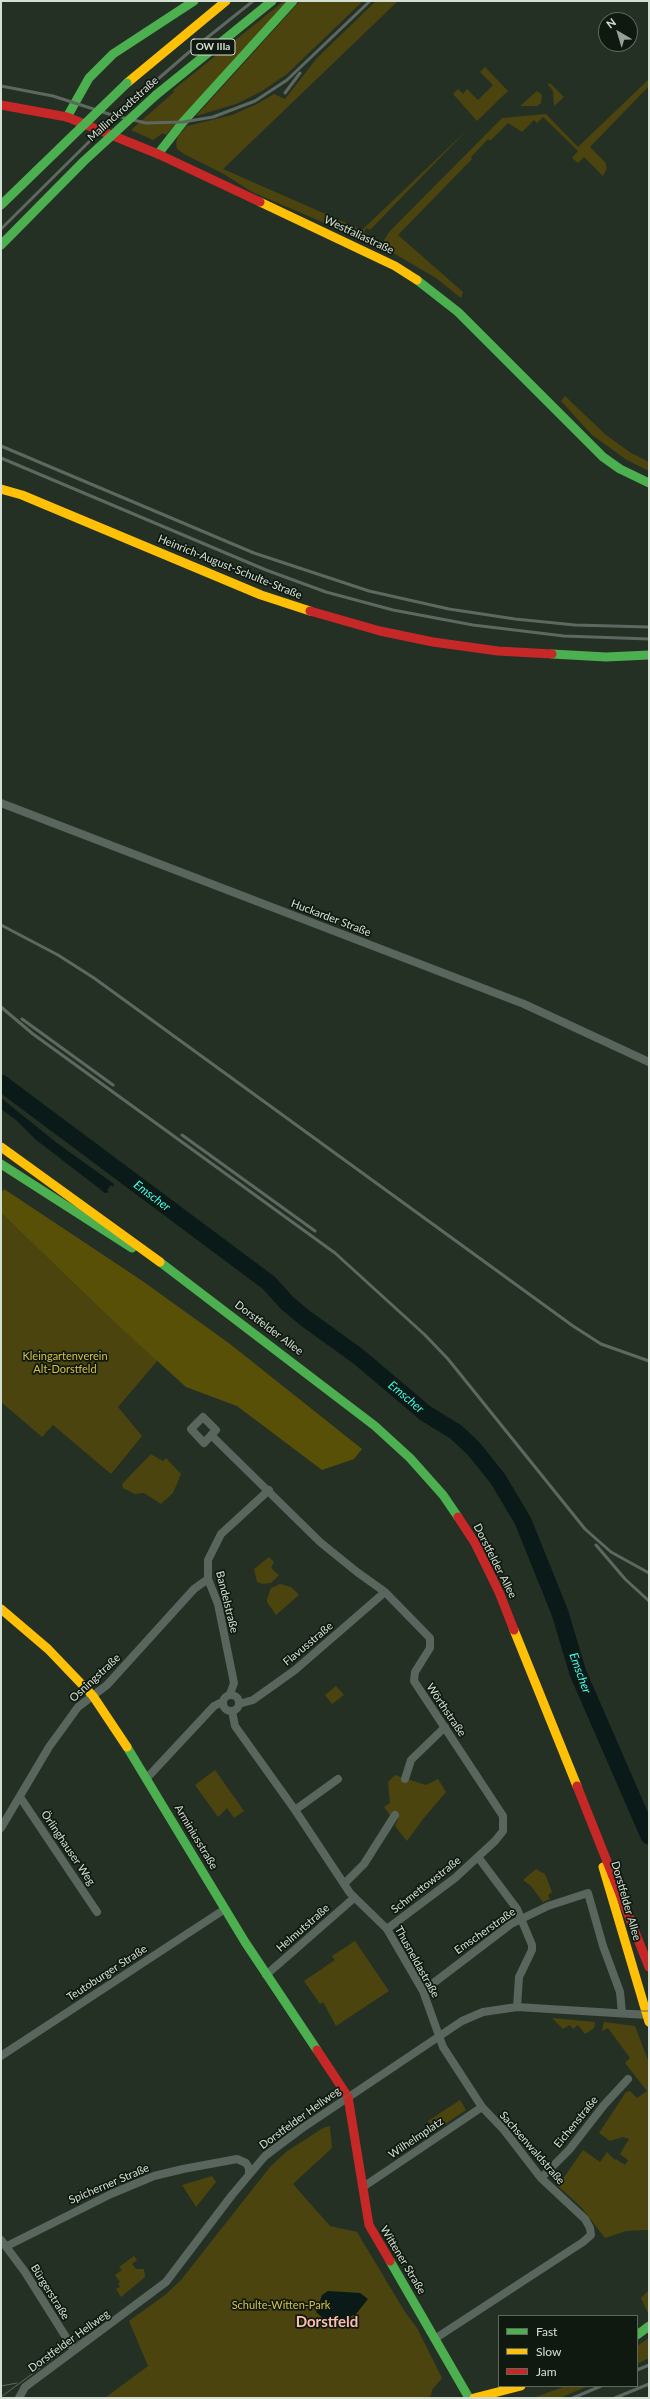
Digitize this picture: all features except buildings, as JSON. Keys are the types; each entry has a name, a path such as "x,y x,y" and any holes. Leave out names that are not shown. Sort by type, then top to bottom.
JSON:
{"main road":[{"path":"67,118 89,78 113,54 194,1"},
{"name":"Mallinckrodtstraße","path":"1,205 127,82 226,1"},
{"name":"Mallinckrodtstraße","path":"1,245 84,161 156,94 272,1"},
{"path":"158,154 183,122 293,1"},
{"name":"Westfaliastraße","path":"1,105 43,111 67,118 158,154 369,252 424,284 471,324 603,457 620,468 649,482"},
{"name":"Heinrich-August-Schulte-Straße","path":"1,489 22,495 261,595 306,610 380,631 433,642 498,651 606,657 649,655"},
{"name":"Dorstfelder Allee","path":"1,1147 196,1287 375,1426 410,1458 443,1495 475,1543 499,1592 649,1967"},
{"name":"Dorstfelder Allee","path":"1,1164 196,1287"},
{"name":"Arminiusstraße","path":"1,1609 48,1649 93,1696 146,1779 266,1975 348,2097"},
{"name":"Dorstfelder Allee","path":"594,1832 612,1903 648,2017"},
{"name":"Wittener Straße","path":"348,2097 369,2225 436,2338 469,2398"},
{"path":"638,2334 649,2326"},
{"path":"474,2398 517,2387"}],"street":[{"name":"Huckarder Straße","path":"1,803 524,1004 649,1062"},
{"name":"Wörthstraße","path":"211,1435 269,1490 320,1542 357,1572 385,1592 431,1640 429,1651 415,1672 414,1678 444,1727 503,1816 502,1833 478,1857"},
{"name":"Bandelstraße","path":"230,1694 234,1683 218,1604 208,1579 208,1560 221,1534 269,1490"},
{"name":"Osningstraße","path":"1,1828 62,1728 78,1707 93,1696 144,1646 194,1589 208,1579"},
{"name":"Flavusstraße","path":"239,1704 253,1700 295,1670 385,1592"},
{"path":"146,1779 214,1706 222,1702 225,1696 230,1694 236,1696 239,1704 237,1708 232,1711 225,1709 222,1702"},
{"name":"Thusneldastraße","path":"232,1711 235,1726 295,1810 354,1898 387,1929 423,1991 439,2035"},
{"path":"405,1779 411,1760 444,1727"},
{"path":"295,1810 338,1779"},
{"name":"Örlinghauser Weg","path":"20,1797 97,1912"},
{"path":"345,1883 364,1864 395,1816"},
{"path":"478,1857 517,1909 532,1947 519,1977 517,2007"},
{"name":"Schmettowstraße","path":"387,1929 455,1878 478,1857"},
{"name":"Emscherstraße","path":"423,1991 485,1942 521,1919 555,1903 588,1893 603,1946 620,1992 622,2013"},
{"name":"Helmutstraße","path":"266,1975 354,1898"},
{"name":"Teutoburger Straße","path":"1,2056 225,1909"},
{"name":"Dorstfelder Hellweg","path":"19,2398 25,2387 166,2282 249,2174 275,2147 439,2035 472,2016 499,2008 517,2007 622,2013 648,2017"},
{"name":"Sachsenwaldstraße","path":"436,2338 570,2251 591,2235 590,2228 585,2219 541,2178 504,2130 482,2106 444,2047 439,2035"},
{"name":"Eichenstraße","path":"541,2178 569,2150 604,2105 628,2079"},
{"name":"Wilhelmplatz","path":"363,2187 482,2106"},
{"name":"Spicherner Straße","path":"4,2243 154,2176 237,2159 246,2163 250,2168 249,2174"},
{"name":"Bürgerstraße","path":"4,2243 74,2350"}],"green space":[{"path":"284,1 288,1 166,135 163,133 153,140 131,130 174,92 173,90"},
{"path":"300,1 363,1 287,74 262,91 236,104 196,116"},
{"path":"376,1 398,1 223,169 362,230 468,129 370,230 367,228 364,231 366,234 364,236 353,235 252,192 224,174 177,149 176,143 178,136 187,126 232,115 257,104 274,94 285,99 317,58"},
{"path":"485,67 508,91 477,121 453,94 458,89 463,94 467,89 478,100 493,85 480,72"},
{"path":"649,79 649,86 590,147 605,162 607,168 603,176 584,157 578,163 572,158 578,151 543,117 537,123 534,120 522,132 508,123 490,141 488,139 471,157 472,159 398,235 463,292 461,298 436,278 383,247 384,240 390,231 502,118 546,114 578,147"},
{"path":"547,83 551,84 564,97 554,106 553,91"},
{"path":"537,91 542,95 541,103 537,106 520,106"},
{"path":"565,396 606,435 631,453 649,462 649,471 627,460 592,435 561,401"},
{"name":"Kleingartenverein Alt-Dorstfeld","path":"1,1213 110,1318 158,1360 118,1407 142,1436 111,1474 53,1425 42,1437 1,1402"},
{"path":"151,1454 163,1461 166,1458 181,1474 173,1493 161,1504 144,1493 135,1494 123,1488 122,1484"},
{"path":"269,1557 274,1562 271,1568 279,1575 271,1583 262,1584 257,1582 254,1569"},
{"path":"280,1584 291,1587 299,1595 276,1615 267,1602 267,1599 271,1588"},
{"path":"336,1686 344,1695 332,1704 325,1695"},
{"path":"215,1770 244,1811 234,1818 227,1808 218,1817 195,1785"},
{"path":"395,1775 426,1785 438,1779 446,1792 407,1841 395,1826 398,1819 389,1814 384,1807 390,1803 388,1782"},
{"path":"536,1869 545,1874 552,1892 548,1895 550,1899 543,1902 531,1886 523,1880"},
{"path":"355,1941 389,1991 336,2026 323,2002 320,2004 304,1981 335,1960 332,1956"},
{"path":"552,2018 595,2022 594,2028 585,2034 578,2025 573,2029 570,2025 563,2029"},
{"path":"604,2022 635,2026 649,2063 649,2231 626,2231 605,2238 581,2207 558,2186 583,2150 600,2162 607,2152 615,2160 616,2159 625,2165 628,2160 620,2154 629,2139 623,2137 610,2141 599,2133 626,2092 630,2091 637,2098 647,2091 625,2063 630,2058 608,2028 602,2031"},
{"path":"460,2100 466,2110 435,2131 428,2121"},
{"name":"Schulte-Witten-Park","path":"330,2126 332,2148 293,2184 330,2226 357,2232 405,2312 417,2328 442,2378 432,2390 431,2396 425,2398 105,2398 148,2366 129,2321 165,2295 181,2280 270,2167 286,2152 323,2128"},
{"path":"212,2176 216,2182 196,2207 182,2185"},
{"path":"134,2256 137,2260 132,2264 136,2269 144,2269 145,2277 121,2297 116,2289 120,2287 118,2284 120,2282 115,2275 122,2270 119,2267"},
{"path":"649,2290 649,2312 648,2313 641,2298"},
{"path":"649,2338 649,2358 638,2364 638,2345"},
{"path":"563,2387 586,2387 560,2398 533,2398"}],"shaded area":[{"path":"1,1098 57,1143 114,1184 113,1187 111,1185 107,1190 109,1192 105,1193 35,1139 16,1120 1,1109"},
{"path":"4,1189 141,1280 230,1344 362,1449 354,1459 322,1470 237,1406 186,1387 110,1318 1,1213 1,1193"},
{"path":"328,2291 360,2293 368,2299 356,2314 347,2318 325,2320 316,2312 322,2295"}],"waterway":[{"name":"Emscher","path":"1,1083 269,1283 287,1303 305,1318 359,1357 425,1413 456,1432 474,1449 498,1479 523,1521 560,1613 578,1673 649,1836"}],"tram line":[{"path":"1,2397 63,2351 116,2318 157,2288 168,2277 239,2182 273,2146 460,2019 481,2010 508,2005 589,2011 649,2011"},
{"path":"15,2398 108,2329"},
{"path":"1,2386 17,2383"}],"railway":[{"path":"1,229 113,118 188,53 253,1"},
{"path":"1,86 53,96 112,115 146,123 183,122 213,117 255,101 287,80 370,1"},
{"path":"285,93 300,73"},
{"path":"1,446 254,553 369,591 449,609 515,619 575,625 649,627"},
{"path":"1,458 266,570 326,592 393,610 473,625 564,636 649,639"},
{"path":"1,925 58,955 94,978 573,1326 601,1344 649,1361"},
{"path":"1,1007 33,1034 335,1253 425,1335 448,1359 585,1529 611,1552 649,1573"},
{"path":"22,1019 113,1085"},
{"path":"182,1135 315,1231"},
{"path":"596,1545 625,1579 649,1601"},
{"path":"638,2370 649,2365"},
{"path":"615,2398 649,2384"},
{"path":"573,2398 599,2387"}],"traffic: fast":[{"path":"67,117 89,78 113,54 194,1"},
{"path":"156,95 272,1"},
{"path":"158,154 183,122 293,1"},
{"path":"1,205 127,83"},
{"path":"1,245 84,161 156,95"},
{"path":"417,280 458,312 603,457 620,469 649,483"},
{"path":"552,654 606,657 649,655"},
{"path":"1,1164 132,1248"},
{"path":"160,1262 375,1426 410,1458 443,1495 458,1517"},
{"path":"127,1747 245,1942 317,2050"},
{"path":"390,2261 469,2398"},
{"path":"638,2334 649,2326"}],"traffic: slow":[{"path":"127,83 226,1"},
{"path":"260,202 395,266 417,280"},
{"path":"1,489 22,495 261,595 310,611"},
{"path":"1,1147 160,1262"},
{"path":"1,1609 48,1649 93,1696 127,1747"},
{"path":"514,1630 577,1786"},
{"path":"603,1867 649,2022"},
{"path":"474,2398 517,2387"}],"traffic: jam":[{"path":"1,105 67,117 158,154 260,202"},
{"path":"310,611 380,631 433,642 498,651 552,654"},
{"path":"458,1517 475,1543 499,1592 514,1630"},
{"path":"577,1786 649,1967"},
{"path":"317,2050 348,2097 369,2225 390,2261"}],"district":[{"name":"Dorstfeld","path":"327,2322"}]}
